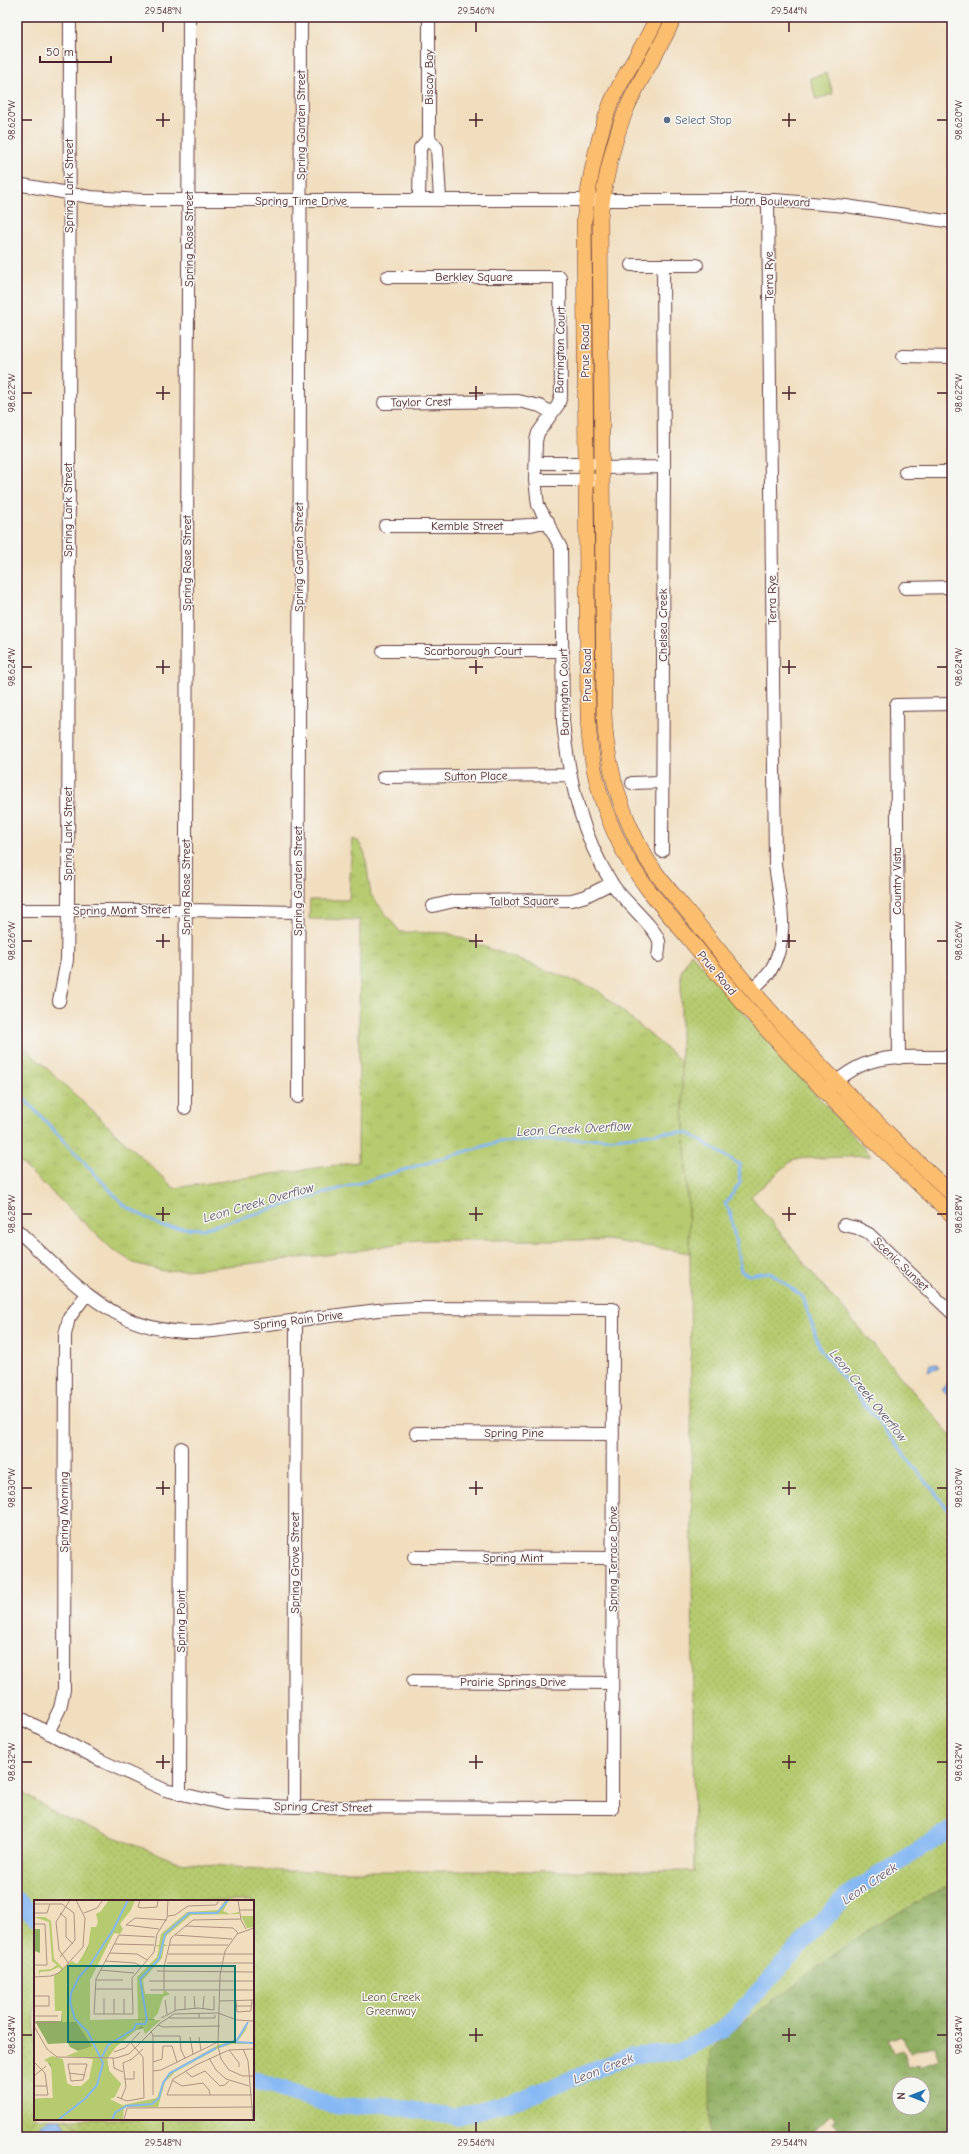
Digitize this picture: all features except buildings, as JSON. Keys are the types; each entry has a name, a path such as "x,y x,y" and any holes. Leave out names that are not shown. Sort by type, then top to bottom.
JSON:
{"main road":[{"name":"Prue Road","path":"657,17 612,102 601,132 593,162 584,221 588,730 599,792 612,826 627,857 644,883 726,985 825,1092 952,1215"},
{"name":"Prue Road","path":"674,17 665,39 626,109 612,151 600,217 604,729 614,786 626,819 641,849 657,873 752,990 836,1081 952,1194"},
{"path":"588,730 604,729"}],"street":[{"name":"Spring Lark Street","path":"59,1002 67,960 68,911 68,194 70,17"},
{"name":"Spring Rose Street","path":"185,1108 189,17"},
{"name":"Spring Garden Street","path":"298,1097 301,17"},
{"name":"Biscay Bay","path":"430,17 430,138 437,148 440,199"},
{"path":"419,199 420,148 430,138"},
{"path":"419,164 438,164"},
{"name":"Spring Time Drive","path":"17,184 68,194 108,198 189,200 440,199 586,201"},
{"name":"Horn Boulevard","path":"586,201 768,200 846,206 952,222"},
{"name":"Terra Rye","path":"752,990 768,974 775,962 782,934 782,911 775,865 768,200"},
{"path":"631,265 697,265"},
{"name":"Chelsea Creek","path":"662,851 664,468 663,265"},
{"name":"Berkley Square","path":"387,277 560,277"},
{"name":"Barrington Court","path":"560,277 561,396 558,405 538,433 536,441 535,480 538,505 548,520 561,548 563,722 570,775 585,828 612,883 622,898 655,931 659,940 658,956"},
{"path":"903,356 952,357"},
{"name":"Taylor Crest","path":"384,403 518,401 540,406 552,413"},
{"path":"536,463 586,463 602,470 664,468"},
{"path":"562,463 562,480"},
{"path":"535,480 586,480 602,470"},
{"path":"905,472 952,472"},
{"name":"Kemble Street","path":"385,526 512,526 531,525 548,520"},
{"path":"906,588 952,587"},
{"name":"Scarborough Court","path":"383,651 563,651"},
{"name":"Country Vista","path":"899,1058 896,705 952,704"},
{"name":"Sutton Place","path":"383,777 570,775"},
{"path":"632,783 662,782"},
{"name":"Talbot Square","path":"433,906 454,901 572,900 586,896 612,883"},
{"name":"Spring Mont Street","path":"17,910 186,910 298,912"},
{"path":"825,1092 836,1081 868,1061 879,1058 952,1057"},
{"name":"Scenic Sunset","path":"844,1225 857,1228 869,1234 952,1313"},
{"name":"Spring Rain Drive","path":"17,1230 86,1294 115,1314 146,1327 162,1330 196,1333 378,1310 416,1308 614,1309"},
{"name":"Spring Morning","path":"48,1733 60,1708 64,1690 65,1335 69,1318 86,1294"},
{"name":"Spring Terrace Drive","path":"612,1808 614,1309"},
{"name":"Spring Grove Street","path":"294,1807 296,1320"},
{"name":"Spring Pine","path":"416,1433 613,1434"},
{"name":"Spring Point","path":"180,1794 181,1448"},
{"name":"Spring Mint","path":"414,1557 613,1558"},
{"name":"Prairie Springs Drive","path":"413,1681 612,1683"},
{"name":"Spring Crest Street","path":"17,1716 133,1776 180,1794 232,1805 294,1807 612,1808"}],"green space":[{"path":"827,73 833,94 816,99 810,78"},
{"path":"352,839 358,841 365,854 371,895 400,932 448,933 596,989 681,1061 690,1253 608,1240 417,1240 351,1252 200,1269 164,1271 134,1263 112,1249 17,1159 17,1046 20,1043 174,1188 358,1162 360,920 309,919 310,900 349,900"},
{"name":"Leon Creek Greenway","path":"691,953 871,1156 794,1159 751,1196 813,1274 952,1437 952,1883 867,1930 727,2035 710,2050 710,2137 17,2137 17,1790 61,1816 178,1862 283,1871 694,1871 690,1253 681,1061 681,972"},
{"path":"952,1836 952,2137 826,2137 831,2133 833,2135 839,2129 832,2122 835,2119 831,2115 808,2137 140,2137 254,2120 254,2119","holes":["902,2035 909,2053 934,2045 939,2060 920,2067 919,2064 908,2067 902,2050 893,2053 888,2040"]},
{"path":"34,2119 69,2120 88,2137 24,2137 26,2129"}],"water":[{"path":"936,1363 939,1367 928,1372 930,1364"},
{"path":"952,1379 952,1387 946,1394 942,1390"},
{"path":"48,2120 61,2120 76,2137 50,2137 40,2127"}],"waterway":[{"name":"Leon Creek Overflow","path":"17,1091 125,1206 163,1227 203,1229 498,1142 616,1138 666,1132 688,1133 739,1164 740,1183 725,1204 730,1212 741,1271 748,1275 770,1272 803,1297 820,1349 952,1514"},
{"name":"Leon Creek","path":"254,2079 337,2107 386,2105 455,2117 524,2098 633,2055 678,2052 724,2029 845,1896 952,1829"},
{"name":"Leon Creek","path":"17,1900 34,1916"}],"place":[{"name":"Select Stop","path":"667,120"}]}
